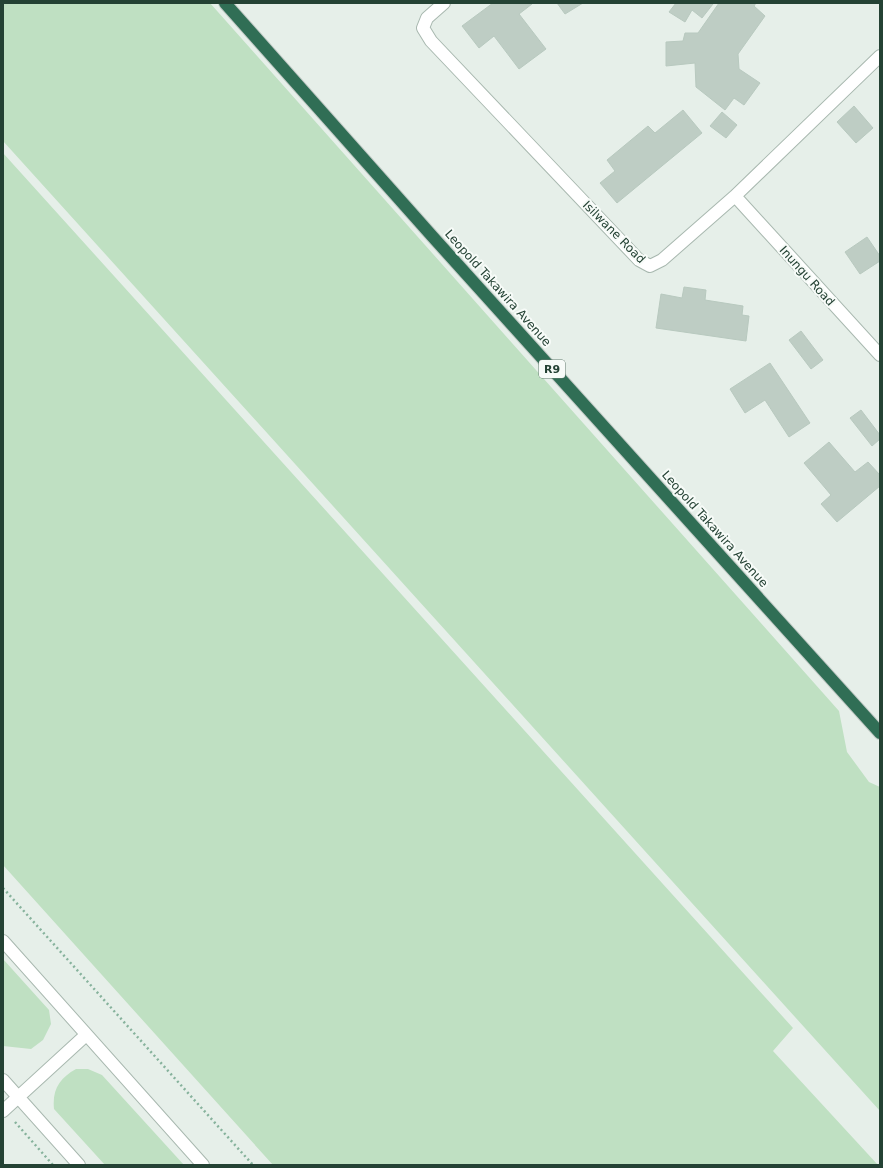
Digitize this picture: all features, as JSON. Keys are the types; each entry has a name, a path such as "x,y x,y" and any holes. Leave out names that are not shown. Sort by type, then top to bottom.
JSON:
{"highway":[{"name":"Leopold Takawira Avenue","path":"225,3 432,236 880,733"}],"street":[{"name":"Isilwane Road","path":"444,3 424,22 423,28 430,41 644,264 650,266 662,260 735,196 880,56"},
{"name":"Inungu Road","path":"735,196 880,355"},
{"path":"3,941 203,1165"},
{"path":"6,1116 18,1098 86,1035"},
{"path":"3,1080 79,1165"}],"path":[{"path":"3,888 253,1165"},
{"path":"6,1116 14,1121 53,1165"}],"green space":[{"path":"3,3 210,3 839,711 847,752 869,782 880,787 880,1111 3,141"},
{"path":"3,153 793,1028 773,1051 878,1165 273,1165 3,865"},
{"path":"3,959 49,1010 51,1024 43,1040 31,1049 3,1046"},
{"path":"76,1069 88,1069 102,1075 184,1165 105,1165 54,1109 54,1096 58,1085 70,1072"}],"building":[{"path":"493,3 532,4 519,14 546,49 519,69 494,36 479,48 462,26"},
{"path":"557,3 583,3 565,14"},
{"path":"676,3 713,4 702,18 692,10 685,22 669,12"},
{"path":"719,3 756,3 754,6 765,16 738,54 739,69 760,83 744,105 734,98 725,110 696,87 695,63 666,66 666,42 683,41 685,33 698,33"},
{"path":"854,106 873,128 856,143 837,122"},
{"path":"683,110 702,133 617,203 600,183 615,171 607,160 648,126 655,133"},
{"path":"722,112 737,125 726,138 710,126"},
{"path":"867,237 880,256 880,261 860,274 845,252"},
{"path":"684,287 706,290 705,300 743,306 742,315 749,316 746,341 656,328 661,294 682,298"},
{"path":"801,331 823,360 811,369 789,340"},
{"path":"770,363 810,423 789,437 765,400 745,413 730,389"},
{"path":"861,410 880,435 880,439 872,446 850,418"},
{"path":"829,442 855,472 868,462 880,475 880,486 837,522 821,504 831,495 804,463"}]}
